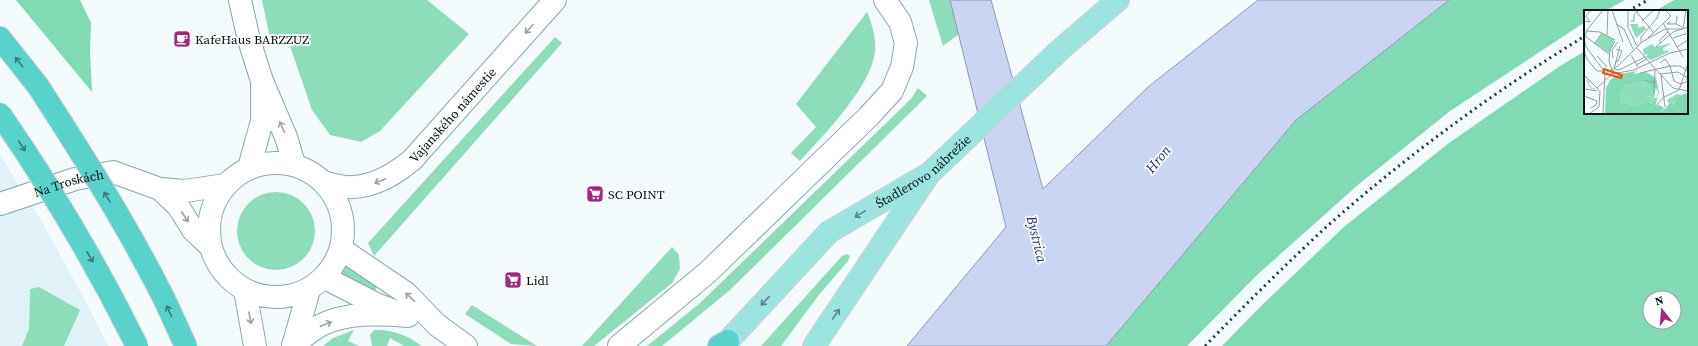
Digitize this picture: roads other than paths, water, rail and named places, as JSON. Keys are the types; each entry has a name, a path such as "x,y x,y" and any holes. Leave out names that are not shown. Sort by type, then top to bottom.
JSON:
{"highway":[{"path":"0,38 38,86 116,210 158,286 186,346"},
{"path":"0,114 34,164 76,233 117,306 137,346"}],"main road":[{"name":"Štadlerovo nábrežie","path":"724,343 829,232 930,173 1061,48 1118,0"},
{"path":"814,346 930,173"}],"street":[{"path":"240,0 249,40 262,81 286,137 294,164"},
{"name":"Vajanského námestie","path":"326,183 352,188 371,184 394,175 412,160 555,0"},
{"path":"619,346 708,272 868,117 892,91 902,67 906,43 900,22 885,0"},
{"path":"249,168 262,121 262,81"},
{"path":"293,345 317,284 335,264 341,249 344,226 338,203 326,183 309,171 294,164 270,162 249,168 236,175 226,185 214,203 208,224 210,246 217,264 229,279 245,290 266,297 287,297 317,284 437,325"},
{"name":"Na Troskách","path":"0,204 75,179 112,172 160,189 185,191 226,185"},
{"name":"Na Troskách","path":"160,189 178,206 193,230 210,246"},
{"path":"341,249 406,293 437,325 466,346"},
{"path":"245,290 255,346"},
{"path":"293,345 321,325 343,317 388,315 408,316"}],"water":[{"path":"950,0 991,0 1043,189 1148,87 1258,0 1449,0 1296,120 1106,346 907,346 1006,227"}],"railway":[{"path":"1630,10 1648,0"},
{"path":"1205,346 1309,243 1385,177 1483,103 1584,37"}],"place":[{"name":"KafeHaus BARZZUZ","path":"182,39"},
{"name":"SC POINT","path":"595,194"},
{"name":"Lidl","path":"513,280"}],"water label":[{"name":"Hron","path":"1158,159"},
{"name":"Bystrica","path":"1037,239"}]}
